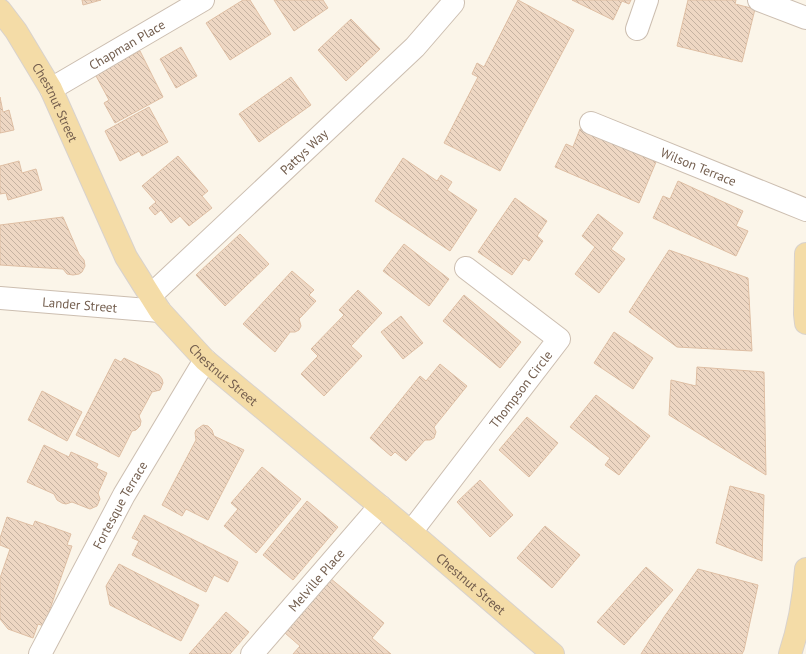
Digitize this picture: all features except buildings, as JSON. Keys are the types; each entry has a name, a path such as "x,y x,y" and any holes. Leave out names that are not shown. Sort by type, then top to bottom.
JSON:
{"main road":[{"name":"Chestnut Street","path":"0,10 16,31 51,89 126,257 155,303 205,360 411,532 553,654"},
{"path":"806,254 806,323"},
{"path":"796,648 805,588 806,569"}],"street":[{"name":"Chapman Place","path":"51,89 203,0"},
{"path":"637,29 647,0"},
{"path":"759,0 806,18"},
{"name":"Pattys Way","path":"155,303 415,47 453,3"},
{"name":"Wilson Terrace","path":"591,123 806,210"},
{"name":"Thompson Circle","path":"411,532 559,339 466,268"},
{"name":"Lander Street","path":"0,298 155,303"},
{"name":"Fortesque Terrace","path":"40,654 124,495 205,360"},
{"name":"Melville Place","path":"252,654 380,506"}]}
